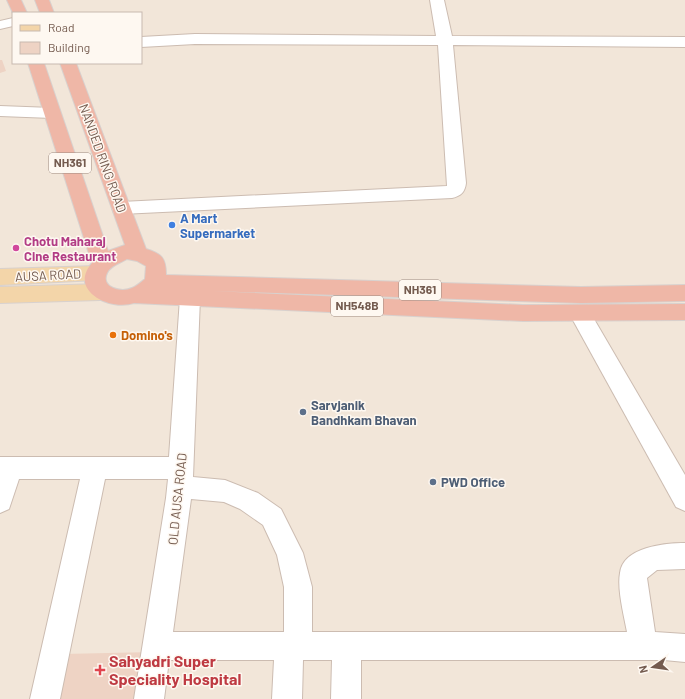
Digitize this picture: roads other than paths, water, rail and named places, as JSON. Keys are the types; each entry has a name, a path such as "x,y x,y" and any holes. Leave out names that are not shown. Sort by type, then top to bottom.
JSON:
{"highway":[{"path":"14,0 20,12"},
{"path":"42,0 47,12"},
{"name":"NH361","path":"36,64 90,224 99,276"},
{"name":"NANDED RING ROAD","path":"68,64 138,252"},
{"path":"136,296 147,290 155,282 156,263 149,256 138,252 125,252 113,256 99,276 110,297 122,299 136,296 190,298"},
{"name":"NH361","path":"155,282 580,295 685,293"},
{"name":"NH548B","path":"190,298 523,313 685,312"}],"main road":[{"path":"1,293 99,276"}],"street":[{"path":"121,208 452,192 456,189 457,184 445,41 437,0"},
{"path":"0,25 12,22"},
{"path":"142,42 195,39 685,42"},
{"path":"0,111 52,113"},
{"name":"OLD AUSA ROAD","path":"149,699 180,477 190,298"},
{"path":"580,313 685,499"},
{"path":"0,501 5,468 95,468 180,477 225,491 249,501 272,517 290,553 298,587 294,646 288,699"},
{"path":"45,699 95,468"},
{"path":"644,646 636,606 633,573 643,562 662,556 685,556"},
{"path":"157,646 644,646 685,648"},
{"path":"346,699 347,646"}],"place":[{"name":"A Mart Supermarket","path":"172,225"},
{"name":"Chotu Maharaj Cine Restaurant","path":"16,248"},
{"name":"Domino's","path":"113,335"},
{"name":"Sarvjanik Bandhkam Bhavan","path":"303,412"},
{"name":"PWD Office","path":"433,482"},
{"name":"Sahyadri Super Speciality Hospital","path":"100,670"}]}
